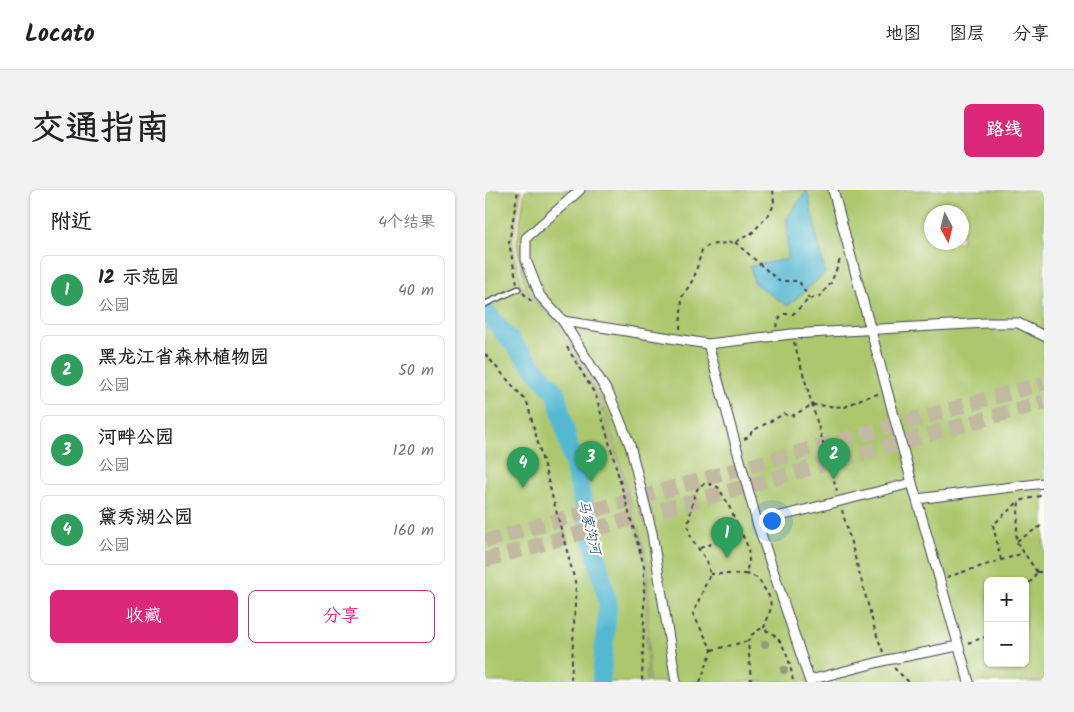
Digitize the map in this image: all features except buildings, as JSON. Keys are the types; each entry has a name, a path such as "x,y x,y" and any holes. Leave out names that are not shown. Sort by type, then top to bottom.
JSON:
{"street":[{"path":"579,190 526,238 526,260 540,296 563,321 610,396 630,445 652,532 676,682"},
{"path":"833,190 912,483 969,682"},
{"path":"563,321 708,344 792,334 986,323 1018,324 1044,336"},
{"path":"708,344 757,522 810,681 887,660 958,646"},
{"path":"757,522 912,483"},
{"path":"917,499 1044,484"}],"lane":[{"path":"485,304 517,289"}],"path":[{"path":"518,190 509,243 517,289 531,302"},
{"path":"678,339 682,297 694,278 702,250 714,243 735,242 752,233 766,220 774,204 773,190"},
{"path":"735,242 779,281 799,281 809,299"},
{"path":"773,336 778,320 783,314 793,314 809,299 820,296 831,283 839,258 849,250"},
{"path":"792,334 875,630 887,660 909,682"},
{"path":"567,347 596,396 644,566 642,682"},
{"path":"485,354 527,402 576,585 571,682"},
{"path":"735,442 749,437 753,431 784,414 792,416 812,404 845,407 861,399 887,392"},
{"path":"700,682 712,650 693,614 710,574 707,561 691,538 689,525 694,496 699,486 706,483 718,487 727,502 748,547 749,560 746,574"},
{"path":"1001,560 993,525 1019,501 1044,495"},
{"path":"1019,501 1016,541 1037,572"},
{"path":"1016,541 1044,524"},
{"path":"699,548 741,532"},
{"path":"939,580 1024,553"},
{"path":"1037,572 1044,572"},
{"path":"1029,584 1037,572"},
{"path":"710,574 746,574 758,578 770,598 771,607 763,630"},
{"path":"751,682 748,641 755,632 763,630 771,632 781,642 793,682"},
{"path":"958,646 984,637"},
{"path":"712,650 748,641"}],"green space":[{"path":"485,190 521,190 512,242 522,289 555,321 598,396 646,564 647,682 485,682"},
{"path":"525,190 1044,190 1044,682 649,682 648,564 600,394 557,320 525,289 517,244"}],"water":[{"path":"807,190 825,273 788,306 754,283 750,266 788,259 787,218"}],"waterway":[{"name":"马家沟河","path":"485,311 556,393 608,603 601,682"}],"tunnel":[{"path":"485,541 1044,383"},
{"path":"485,560 1044,402"}],"place":[{"name":"黑龙江省森林植物园","path":"834,479"},
{"name":"河畔公园","path":"591,482"},
{"name":"黛秀湖公园","path":"523,488"},
{"name":"12 示范园","path":"727,558"}]}
